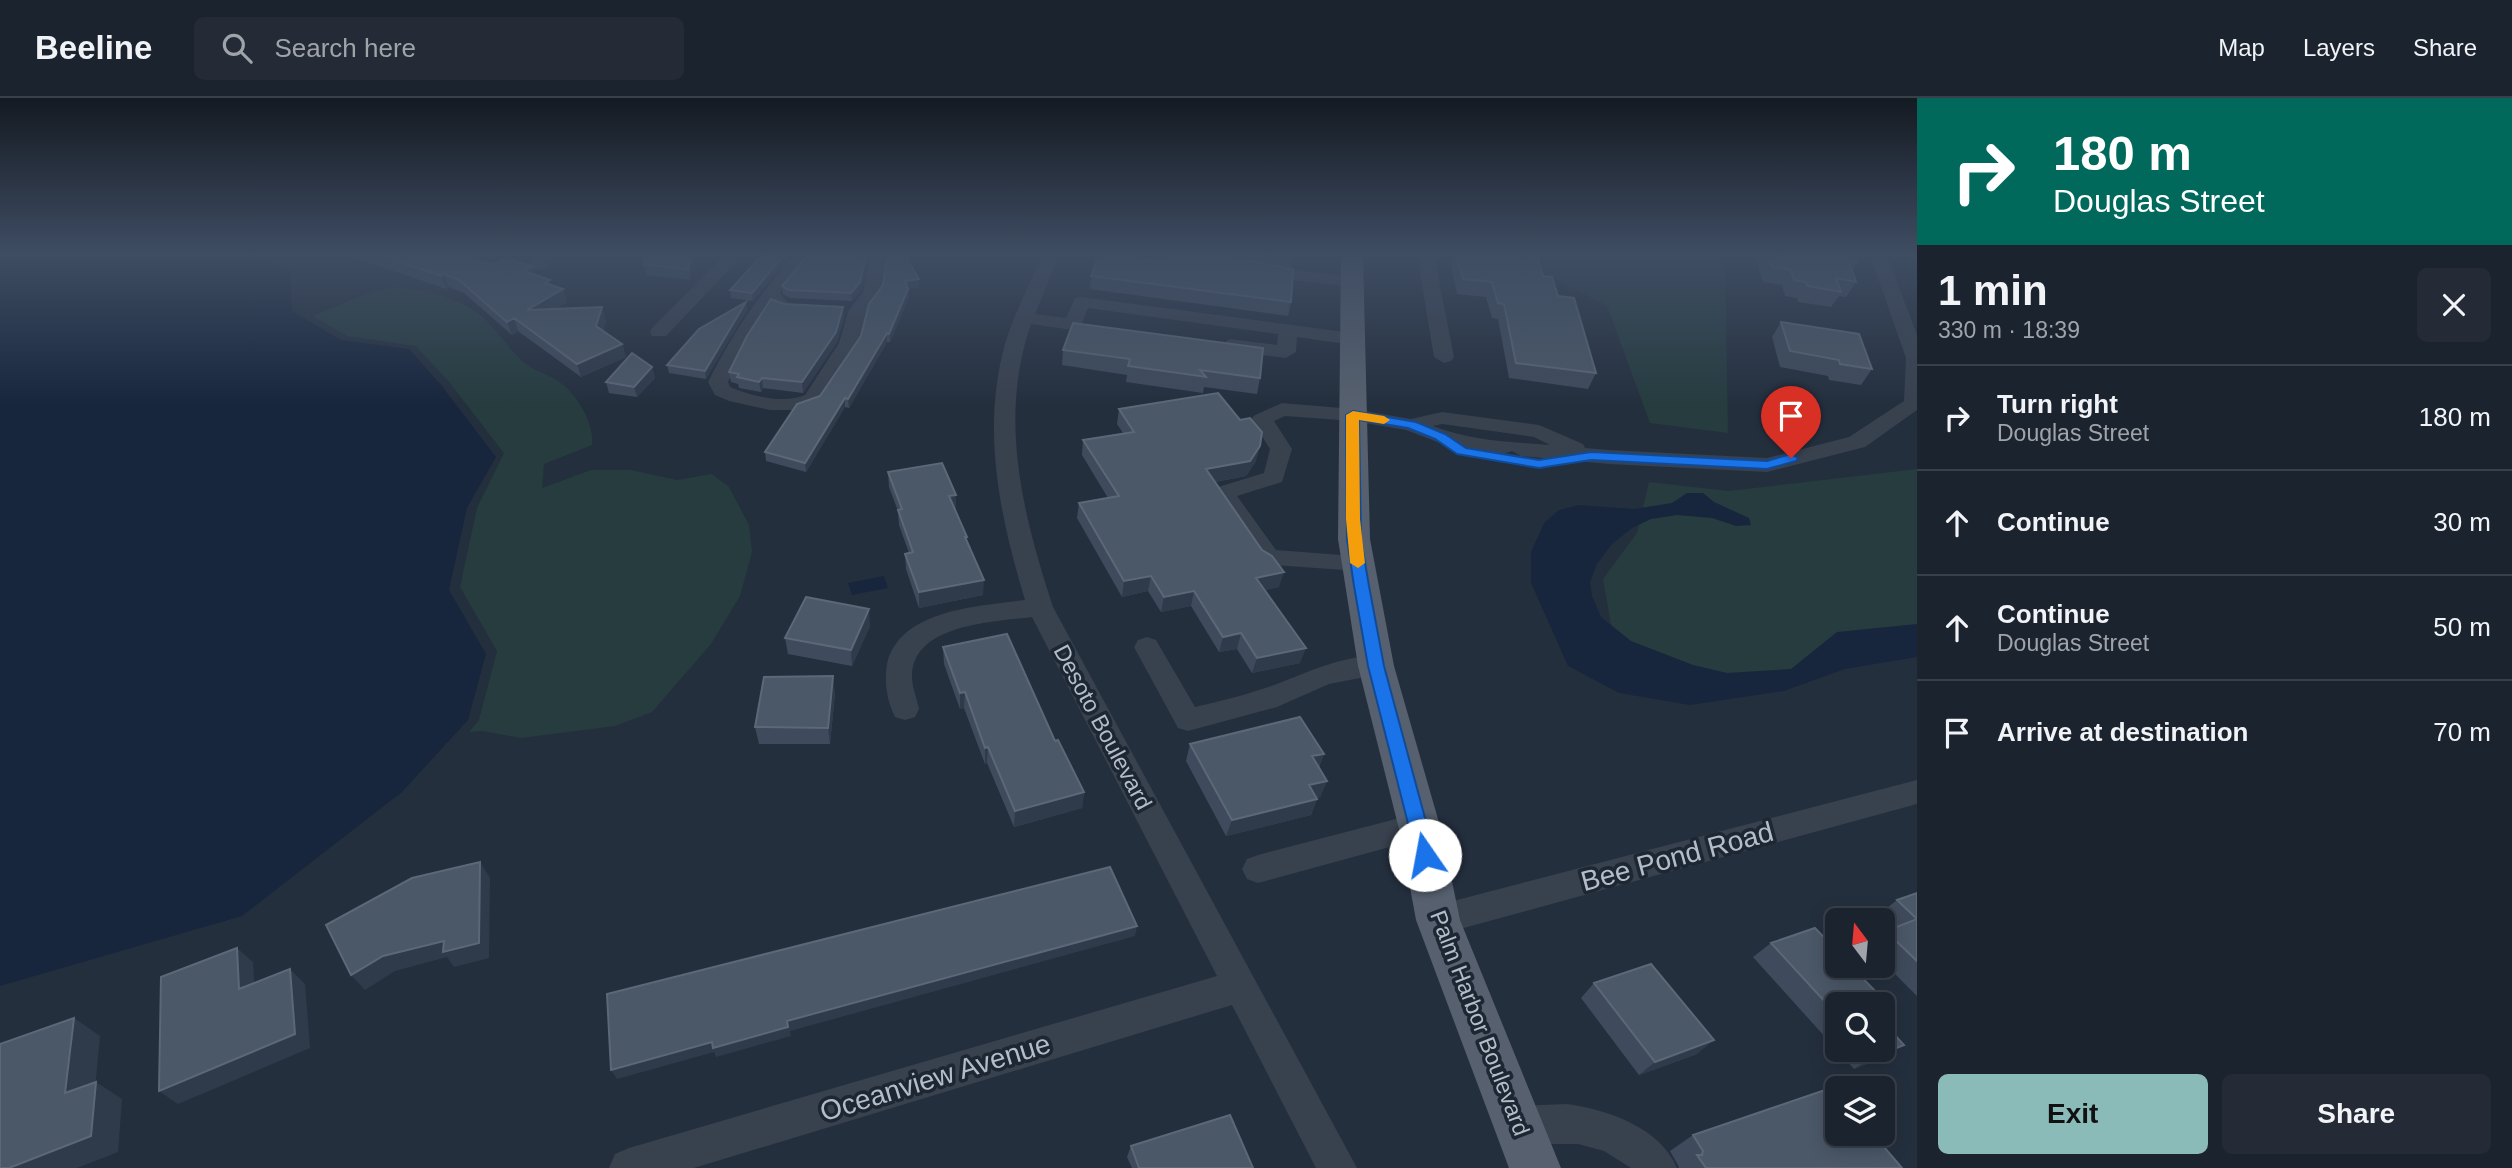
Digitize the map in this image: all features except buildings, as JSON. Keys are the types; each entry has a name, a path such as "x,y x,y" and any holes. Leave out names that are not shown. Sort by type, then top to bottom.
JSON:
{"main road":[{"name":"Palm Harbor Boulevard","path":"1354,305 1352,491 1358,563 1376,666 1419,826 1438,920 1535,1168"}],"street":[{"path":"659,332 686,305"},
{"path":"762,305 736,345 718,382 722,391 736,397 787,405 801,404 812,399 849,344 863,305"},
{"path":"790,305 797,306"},
{"name":"Desoto Boulevard","path":"1030,305 1014,346 1008,376 1003,415 1004,457 1021,548 1040,607 1337,1168"},
{"path":"1024,318 1080,325 1081,305"},
{"path":"1103,305 1353,339"},
{"path":"1434,305 1444,358"},
{"path":"1440,437 1591,456 1767,465 1857,442 1914,403 1916,358 1896,305"},
{"path":"834,309 859,310"},
{"path":"1207,341 1286,352 1288,330"},
{"path":"1358,563 1269,558 1223,493 1274,477 1281,449 1262,419 1282,409 1353,415 1411,425 1440,437 1462,452 1539,464 1591,456"},
{"path":"1411,425 1442,418 1539,431 1591,456"},
{"path":"905,709 897,680 903,656 912,639 943,623 1040,607"},
{"path":"1147,647 1188,720 1267,699 1325,675 1376,666"},
{"name":"Bee Pond Road","path":"1438,920 1917,792"},
{"path":"1258,869 1419,826"},
{"name":"Oceanview Avenue","path":"629,1168 1241,986"},
{"path":"1518,1125 1569,1123 1622,1138 1654,1161 1657,1168"}],"green space":[{"path":"339,305 464,305 482,316 522,361 555,379 570,391 587,417 592,445 544,464 542,488 591,470 631,470 677,480 712,474 729,487 749,525 752,552 740,596 711,644 652,712 615,726 521,738 483,731 469,732 479,720 497,651 460,587 477,508 504,453 449,382 416,346 347,336 313,316"},
{"path":"1605,305 1726,305 1728,433 1650,423"},
{"path":"1917,469 1917,636 1809,672 1728,682 1613,636 1603,579 1637,533 1649,482 1729,491"}],"water":[{"path":"0,305 292,305 292,311 341,340 409,349 441,385 496,457 467,508 449,590 486,654 468,720 402,792 242,916 0,986"},
{"path":"1687,493 1703,493 1714,502 1749,518 1751,525 1736,526 1712,518 1677,515 1651,519 1632,528 1612,544 1597,564 1590,582 1592,596 1601,617 1631,641 1693,665 1727,673 1791,669 1837,632 1917,624 1917,657 1845,669 1784,691 1690,705 1619,693 1568,666 1531,583 1531,552 1544,523 1559,510 1578,505 1634,509 1672,503"},
{"path":"884,576 888,588 852,595 848,583"}],"slow traffic":[{"path":"1358,563 1353,519 1353,415 1384,420"}],"route":[{"path":"1425,855 1376,666 1354,539 1353,415 1411,425 1440,437 1462,452 1539,464 1591,456 1767,465 1791,458"}]}
